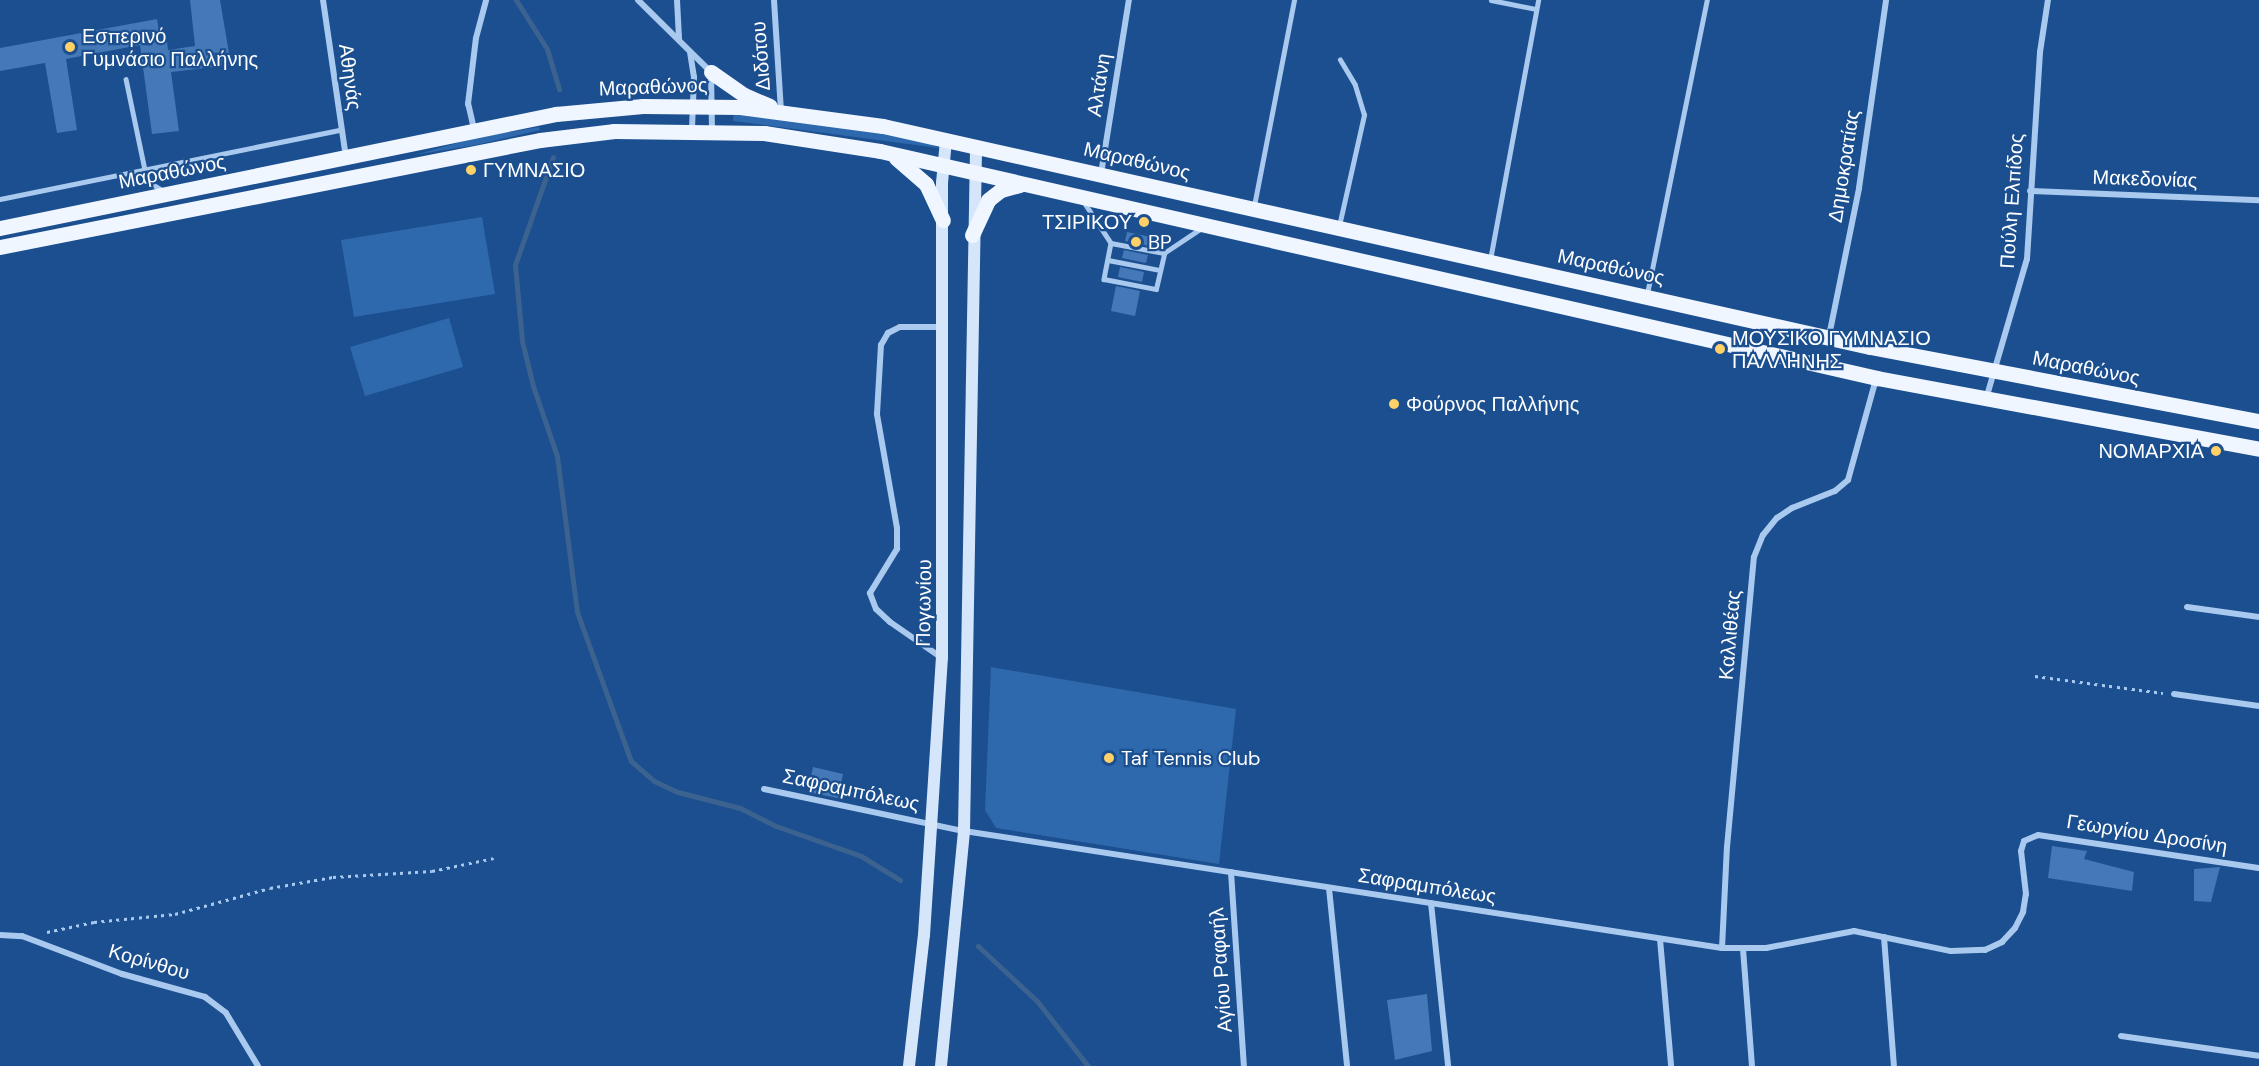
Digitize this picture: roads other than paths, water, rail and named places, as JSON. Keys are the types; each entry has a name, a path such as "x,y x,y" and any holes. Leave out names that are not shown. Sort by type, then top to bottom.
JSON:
{"main road":[{"path":"711,72 744,95 781,111"},
{"name":"Μαραθώνος","path":"0,228 346,158 474,129 592,110 693,105 781,111 946,140 1490,263 1994,372 2259,421"},
{"name":"Μαραθώνος","path":"0,248 540,140 615,131 712,130 781,135 880,151 944,165 1877,378 2259,449"},
{"name":"Πογωνίου","path":"909,1066 932,824 942,658 943,220 946,140"},
{"path":"941,1066 964,831 972,235 976,147"},
{"path":"880,151 901,159 920,176 943,220"},
{"path":"972,235 988,200 1001,190 1025,185"}],"street":[{"name":"Αθηνάς","path":"323,0 340,130 346,158"},
{"path":"474,129 468,104 476,38 486,0"},
{"path":"638,0 711,72 712,130"},
{"path":"678,0 679,40"},
{"name":"Διδότου","path":"774,0 781,111"},
{"name":"Αλτάνη","path":"1101,175 1129,0"},
{"name":"Δημοκρατίας","path":"1829,337 1859,188 1886,0"},
{"name":"Πούλη Ελπίδος","path":"1986,399 2024,274 2048,0"},
{"path":"690,52 692,130"},
{"name":"Μακεδονίας","path":"2030,191 2259,200"},
{"path":"942,658 890,622 876,609 870,593 897,549 897,528 877,414 881,345 888,333 900,327 944,327"},
{"name":"Καλλιθέας","path":"1722,948 1727,847 1754,557 1763,535 1777,518 1792,508 1835,492 1848,480 1877,378"},
{"path":"2187,607 2259,617"},
{"path":"2174,694 2259,706"},
{"name":"Σαφραμπόλεως","path":"764,789 964,831 1660,939 1743,949 1767,948 1839,932 1884,936 1968,953 2002,942 2015,928 2023,912 2026,894 2021,850 2030,837"},
{"name":"Γεωργίου Δροσίνη","path":"2030,837 2048,834 2259,868"},
{"name":"Αγίου Ραφαήλ","path":"1231,872 1244,1066"},
{"path":"1329,888 1347,1066"},
{"path":"1431,903 1448,1066"},
{"name":"Κορίνθου","path":"0,934 32,939 122,974 183,988 211,1000 226,1013 258,1066"},
{"path":"1884,936 1894,1066"},
{"path":"1660,939 1671,1066"},
{"path":"1743,949 1752,1066"},
{"path":"2121,1036 2259,1056"}],"lane":[{"path":"1254,209 1294,0"},
{"path":"1491,0 1536,9"},
{"path":"1490,263 1538,0"},
{"path":"1646,296 1707,0"},
{"path":"1339,229 1364,115 1355,85 1340,60"},
{"path":"126,79 146,170 152,184 162,190 179,192"},
{"path":"0,199 340,130"},
{"path":"1081,198 1112,243 1164,253 1204,226"},
{"path":"1112,243 1104,279 1156,290 1164,253"},
{"path":"1108,260 1161,270"}],"waterway":[{"path":"516,0 547,49 559,89"},
{"path":"553,157 515,265 522,341 533,386 557,456 577,612 631,761 654,781 678,792 740,808 776,826 861,856 900,880"},
{"path":"978,946 1037,1001 1088,1066"}],"place":[{"name":"Εσπερινό Γυμνάσιο Παλλήνης","path":"70,47"},
{"name":"ΓΥΜΝΑΣΙΟ","path":"471,170"},
{"name":"ΤΣΙΡΙΚΟΥ","path":"1144,222"},
{"name":"BP","path":"1136,242"},
{"name":"ΜΟΥΣΙΚΟ ΓΥΜΝΑΣΙΟ ΠΑΛΛΗΝΗΣ","path":"1720,349"},
{"name":"Φούρνος Παλλήνης","path":"1394,404"},
{"name":"ΝΟΜΑΡΧΙΑ","path":"2216,451"},
{"name":"Taf Tennis Club","path":"1109,758"}]}
